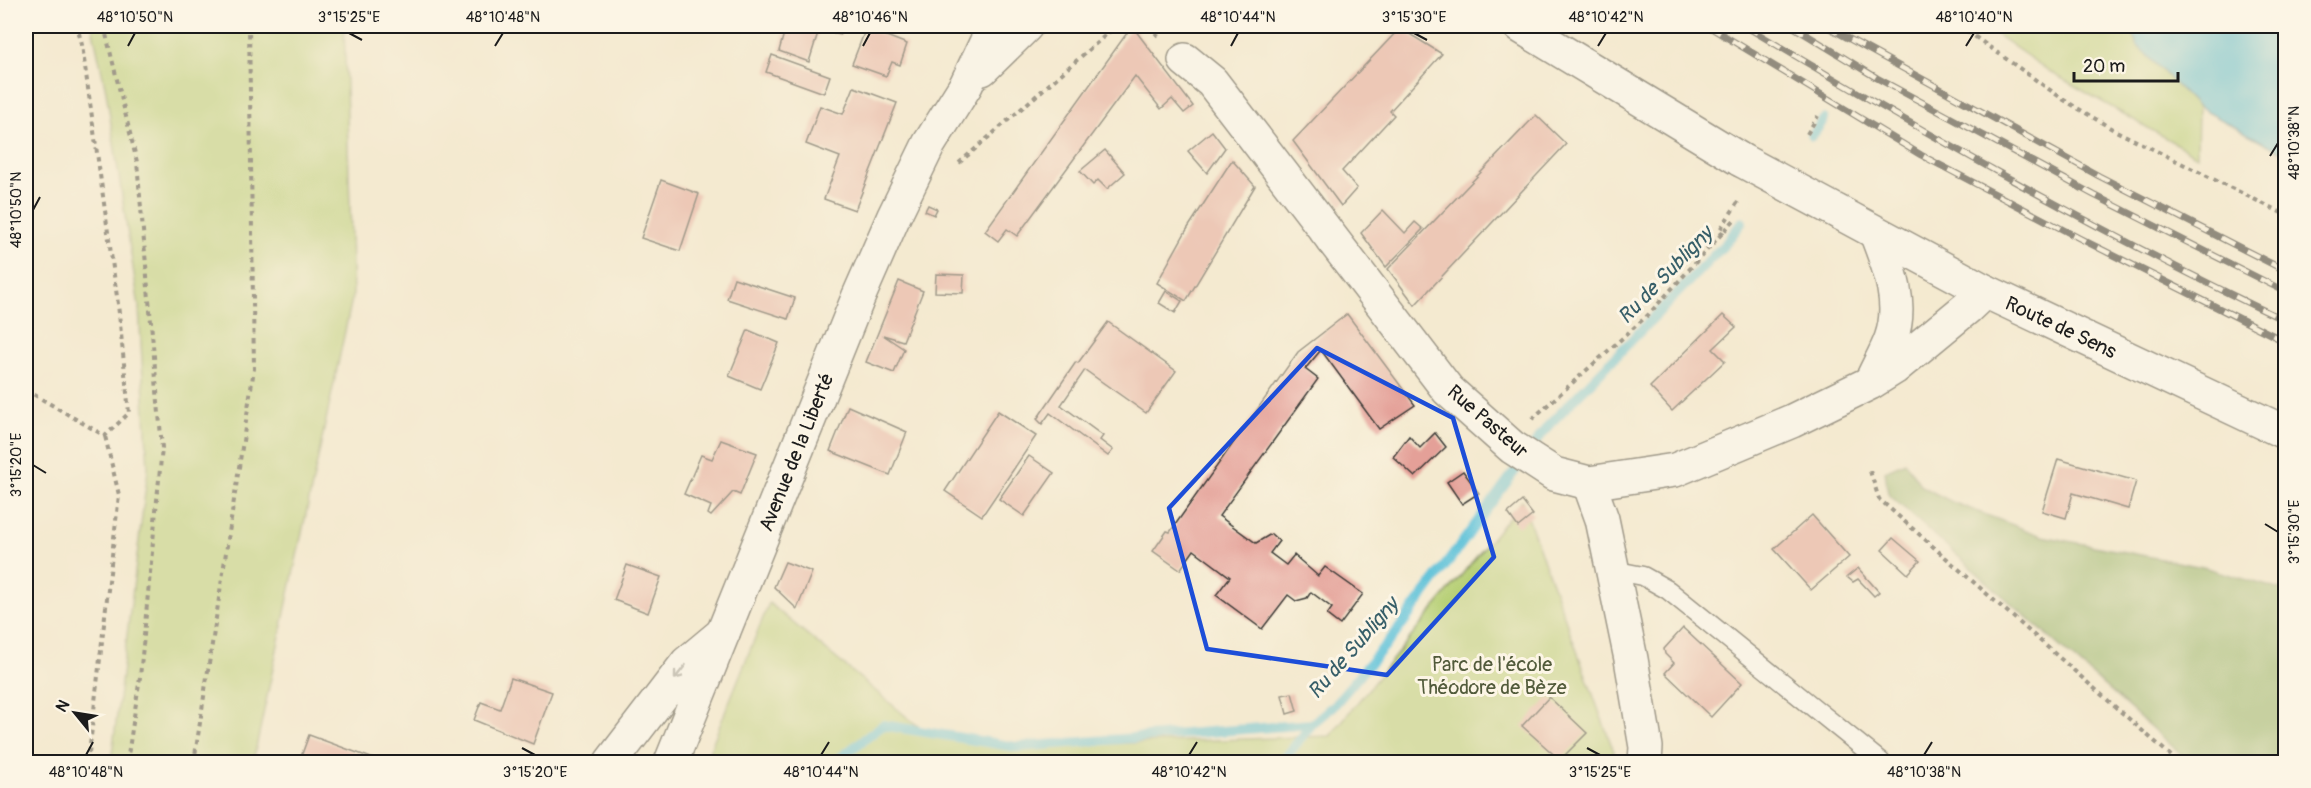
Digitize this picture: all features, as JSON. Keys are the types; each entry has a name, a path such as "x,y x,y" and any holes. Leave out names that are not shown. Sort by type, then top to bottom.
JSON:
{"main road":[{"path":"966,85 994,26"},
{"path":"966,85 1026,26"},
{"name":"Route de Sens","path":"1520,26 1741,160 1876,233 1985,291 2286,434"},
{"name":"Rue Pasteur","path":"1185,60 1212,82 1448,390 1510,445 1554,474 1589,483"},
{"name":"Avenue de la Liberté","path":"671,762 858,298 929,144 966,85"},
{"path":"1870,383 1892,338 1897,307 1889,269 1876,233"},
{"path":"1645,762 1646,747 1643,729 1602,519 1589,483 1675,470 1792,421 1870,383 1894,368 1985,291"},
{"path":"611,762 687,663 723,633"}],"lane":[{"path":"1612,570 1643,576 1668,590 1881,762"}],"path":[{"path":"77,26 82,45 118,304 129,413 105,436"},
{"path":"104,26 137,162 162,448 141,676 127,762"},
{"path":"194,762 254,369 249,26"},
{"path":"951,170 1116,26"},
{"path":"1960,26 2064,100 2114,130 2286,215"},
{"path":"1807,134 1818,116"},
{"path":"1724,234 1719,231 1734,207"},
{"path":"1510,445 1648,315 1724,234 1736,218"},
{"path":"26,390 105,436 119,495 88,762"},
{"path":"1870,471 1879,499 2178,762"}],"highlighted area":[{"path":"1317,348 1453,418 1494,557 1387,675 1207,649 1169,508"}],"green space":[{"path":"92,26 344,26 353,294 253,762 111,762 148,469 139,307 106,91"},
{"path":"1984,26 2131,26 2137,45 2198,107 2197,156 2052,73"},
{"path":"1905,462 1921,486 1952,502 2042,536 2203,567 2285,591 2285,762 2190,762 1888,494 1885,471"},
{"name":"Parc de l'école Théodore de Bèze","path":"1522,501 1614,752 1609,762 705,762 769,603 924,731 1017,747 1330,736"}],"water":[{"path":"2131,26 2285,26 2285,154 2198,107 2137,45"}],"building":[{"path":"786,26 820,26 809,62 779,51"},
{"path":"825,26 843,26 840,35 824,29"},
{"path":"1132,26 1193,106 1184,113 1172,99 1161,109 1135,76 1017,236 1007,229 998,241 985,231"},
{"path":"866,28 907,44 900,65 892,62 886,76 852,64"},
{"path":"1400,28 1442,54 1390,111 1394,115 1342,171 1357,188 1341,206 1293,141"},
{"path":"772,55 830,76 824,93 766,72"},
{"path":"854,87 897,103 855,210 824,199 840,157 806,144 820,106 843,114"},
{"path":"1536,115 1566,144 1415,305 1388,269"},
{"path":"1212,131 1225,148 1207,173 1188,151"},
{"path":"1105,150 1125,173 1107,189 1098,180 1093,185 1080,171"},
{"path":"1232,160 1255,186 1186,301 1157,283 1186,231"},
{"path":"661,180 699,194 680,251 641,238"},
{"path":"928,205 937,209 934,215 925,211"},
{"path":"1383,210 1405,233 1415,222 1423,229 1386,267 1361,233"},
{"path":"936,274 964,275 963,293 935,292"},
{"path":"734,278 795,298 788,319 727,299"},
{"path":"899,281 923,291 903,341 883,335 904,349 894,373 866,362"},
{"path":"1166,291 1182,301 1175,313 1159,303"},
{"path":"1347,314 1415,405 1379,429 1321,350 1305,369 1318,379 1219,516 1256,543 1271,534 1279,541 1270,553 1286,565 1294,555 1318,576 1325,567 1363,594 1340,625 1327,615 1332,608 1311,592 1307,598 1296,601 1288,595 1262,629 1216,595 1230,577 1194,550 1180,570 1153,551 1167,531 1170,532 1298,352"},
{"path":"1723,315 1736,327 1713,349 1725,361 1672,411 1650,387"},
{"path":"1108,322 1176,371 1146,413 1085,370 1061,405 1103,436 1100,440 1113,450 1108,456 1050,413 1042,424 1037,419 1076,362 1078,363"},
{"path":"748,330 779,343 760,389 729,376"},
{"path":"848,406 907,432 890,475 830,451"},
{"path":"998,411 1036,436 982,516 945,491"},
{"path":"1435,433 1446,447 1415,477 1393,457 1409,436 1420,448"},
{"path":"721,440 757,453 740,495 733,492 711,516 708,514 711,506 684,494 701,455 712,459"},
{"path":"1029,456 1054,473 1024,516 999,499"},
{"path":"2058,459 2136,481 2128,509 2073,493 2066,518 2042,511"},
{"path":"1463,471 1479,493 1462,504 1447,482"},
{"path":"1522,501 1533,515 1518,527 1508,513"},
{"path":"1812,515 1849,557 1811,590 1774,549"},
{"path":"1893,538 1920,561 1908,574 1882,550"},
{"path":"785,562 812,572 797,609 774,587"},
{"path":"627,565 661,577 648,613 614,600"},
{"path":"1858,568 1879,592 1874,596 1858,579 1853,582 1847,577"},
{"path":"1683,628 1742,683 1711,717 1665,673 1674,663 1665,654 1664,649"},
{"path":"511,678 552,692 533,744 474,720 481,702 500,709"},
{"path":"1292,693 1297,711 1287,714 1282,695"},
{"path":"1549,697 1587,733 1560,760 1522,726"},
{"path":"309,735 382,762 299,762"}],"waterway":[{"name":"Ru de Subligny","path":"1812,136 1824,119"},
{"name":"Ru de Subligny","path":"835,762 883,725 1017,747 1312,724 1335,704 1395,634 1548,426 1726,243 1742,222"},
{"path":"1282,762 1312,724"}],"railway":[{"path":"1708,26 1921,155 2079,238 2286,342"},
{"path":"1745,26 2079,217 2286,321"},
{"path":"1792,26 1877,78 2094,195 2286,292"},
{"path":"1826,26 2099,176 2286,271"}]}
